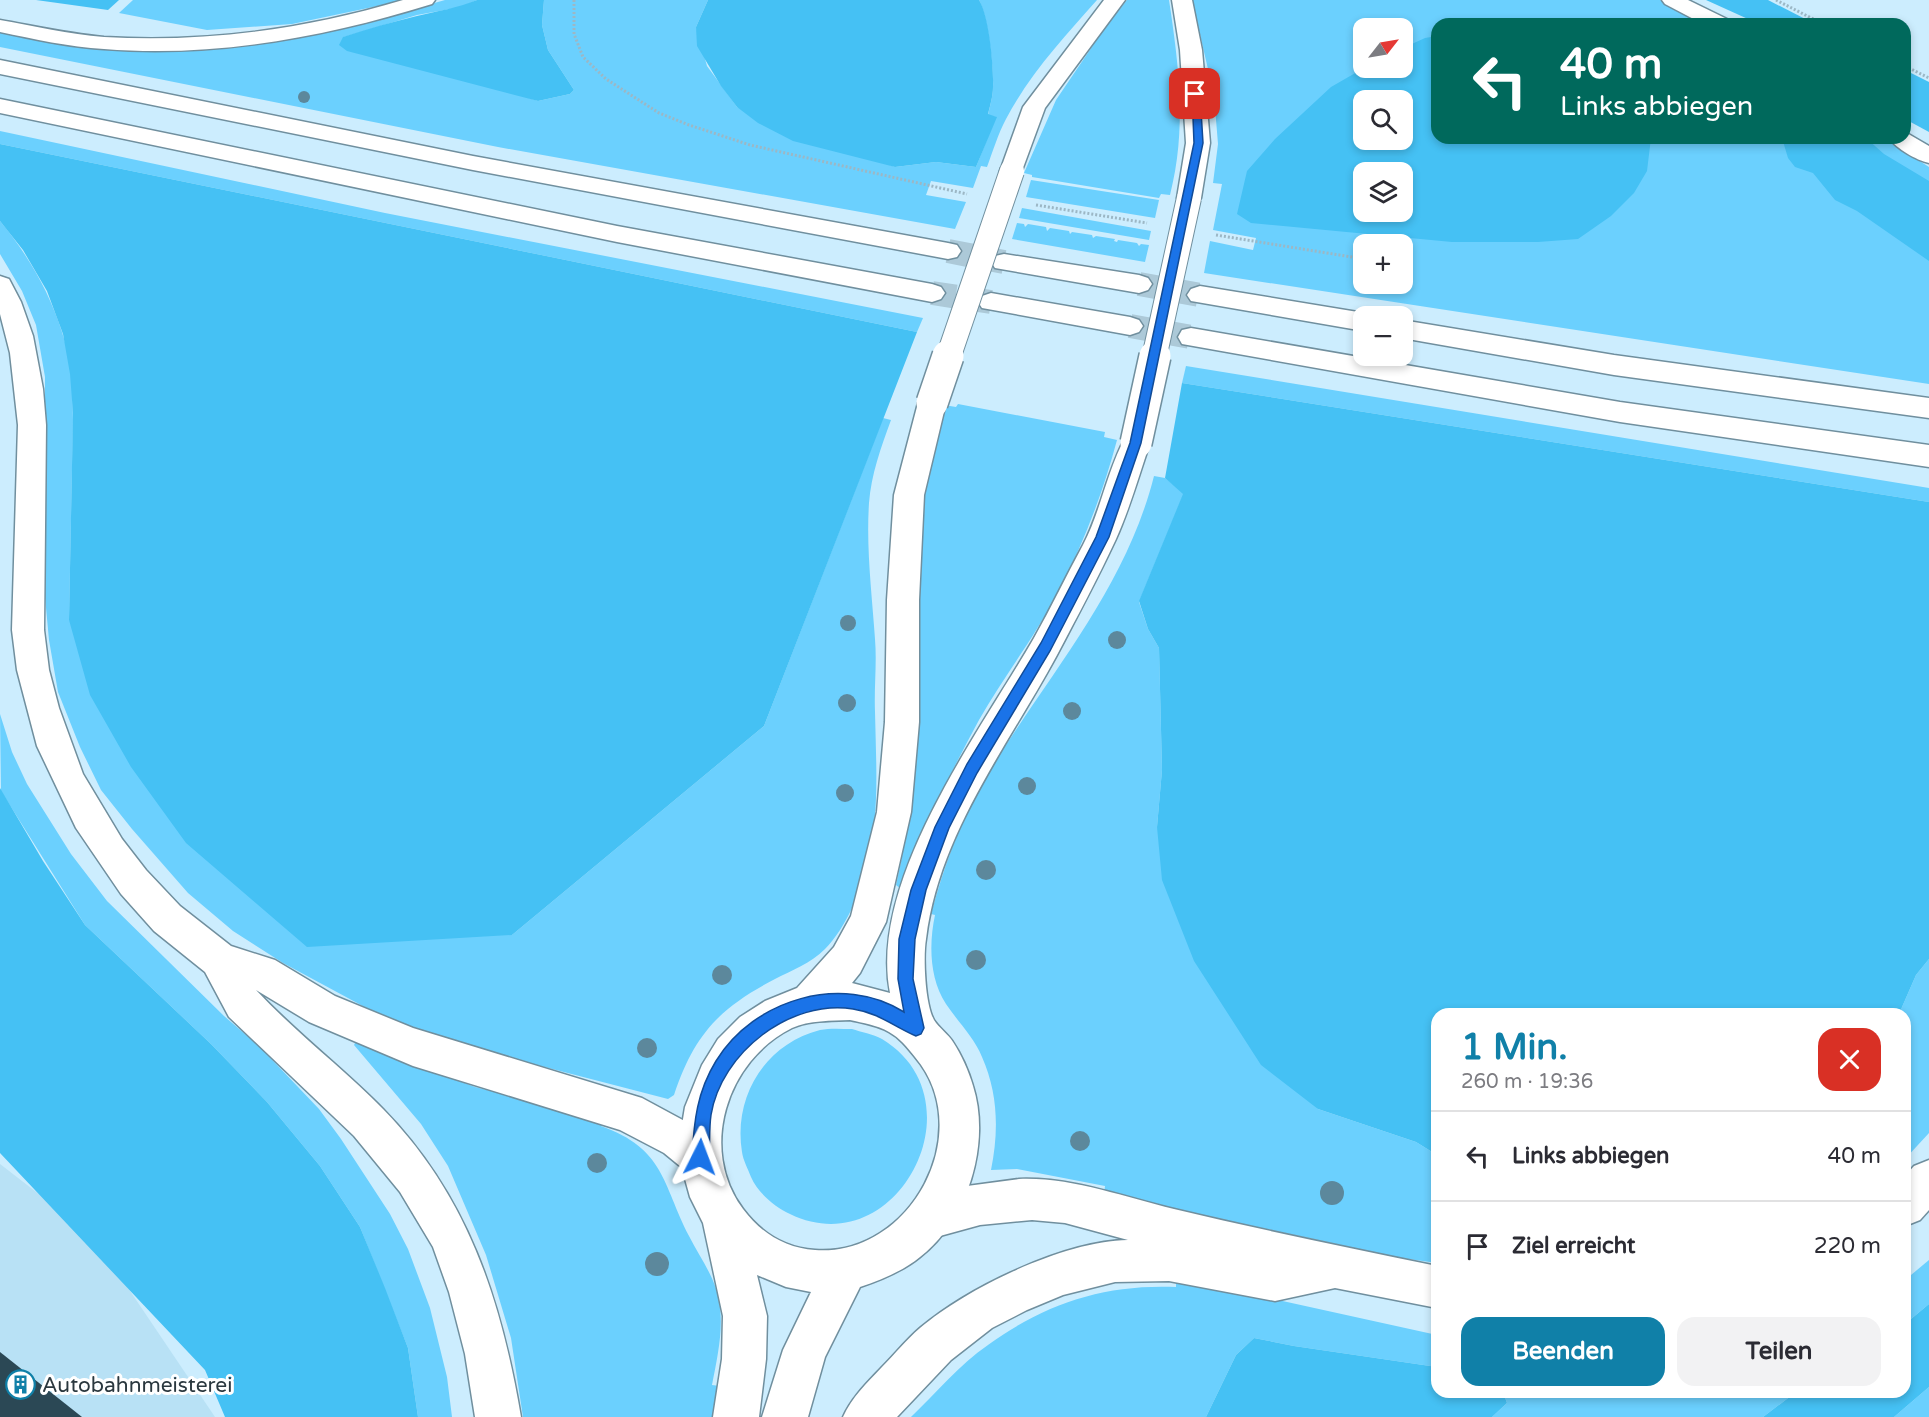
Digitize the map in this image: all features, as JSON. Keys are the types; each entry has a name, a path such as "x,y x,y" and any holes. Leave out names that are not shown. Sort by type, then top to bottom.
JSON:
{"main road":[{"path":"0,26 102,43 200,43 321,27 426,0"},
{"path":"809,1003 846,960 868,922 894,812 902,722 903,600 909,495 932,403 1034,107 1115,0"},
{"path":"916,1028 906,979 907,939 922,880 942,827 972,768 1045,647 1102,537 1136,443 1189,198 1198,143 1191,50 1182,0"},
{"path":"1672,0 1707,18"},
{"path":"0,67 641,196 948,251"},
{"path":"0,106 617,234 932,292"},
{"path":"1910,144 1929,156"},
{"path":"1004,262 1139,285"},
{"path":"0,285 21,334 30,392 32,425 28,630 30,660 42,711 81,807 119,866 162,914 219,961 238,998 394,1149 437,1212 457,1252 486,1345 498,1417"},
{"path":"1200,295 1353,320"},
{"path":"991,302 1130,326"},
{"path":"1413,331 1614,365 1929,408"},
{"path":"1191,337 1620,412 1929,456"},
{"path":"219,961 262,972 322,1009 413,1047 627,1112 678,1139 700,1157"},
{"path":"850,1000 873,1005 916,1028 946,1066 960,1115 960,1142 954,1169 944,1195 929,1218 910,1239 888,1254 846,1270 828,1273 783,1265 742,1243 721,1217 709,1194 700,1157 703,1114 711,1089 723,1065 739,1045 758,1027 779,1014 809,1003 850,1000"},
{"path":"1911,1199 1929,1181"},
{"path":"929,1218 995,1201 1033,1199 1068,1203 1154,1226 1333,1267 1431,1286"},
{"path":"721,1217 734,1262 745,1316 744,1359 736,1417"},
{"path":"866,1417 935,1344 977,1313 1013,1294 1063,1274 1115,1261 1169,1260 1275,1280 1333,1267"},
{"path":"785,1417 805,1350 846,1270"}],"path":[{"path":"574,0 572,20 574,36 580,53 594,69 641,103 689,125 751,147 970,194"},
{"path":"1776,0 1811,18"},
{"path":"1911,69 1929,78"},
{"path":"1035,205 1154,224"},
{"path":"1212,234 1353,257"}],"shaded area":[{"path":"36,0 119,0 108,10"},
{"path":"133,0 406,0 292,24 207,30 119,13"},
{"path":"445,0 477,0 461,7 417,15 344,37 538,101 570,94 574,90 548,50 542,25 544,0 708,0 696,27 707,66 737,107 895,167 936,162 976,167 996,117 988,115 993,90 990,42 979,0 1097,0 1025,87 1003,125 987,167 981,166 973,188 931,181 926,195 966,202 955,229 498,147 0,47 0,32 60,43 288,39 364,23"},
{"path":"477,0 544,0 542,25 548,50 574,90 570,94 538,101 347,51 339,45 343,37 352,34"},
{"path":"708,0 979,0 986,17 993,68 993,90 988,114 997,117 976,167 936,162 895,167 793,141 758,123 737,107 721,86 697,46 696,27"},
{"path":"1127,0 1169,0 1180,98 1178,146 1170,195 1161,194 1159,198 1032,177 1024,173 1056,100 1102,32"},
{"path":"1192,0 1660,0 1696,18 1431,18 1431,144 1893,144 1929,167 1929,384 1204,273 1210,241 1253,250 1256,238 1213,230 1222,184 1213,183 1218,144 1214,95"},
{"path":"1706,0 1768,0 1803,18 1746,18"},
{"path":"1431,37 1431,144 1650,144 1647,171 1634,193 1611,216 1578,239 1538,242 1452,242 1413,238 1413,234 1367,234 1251,223 1237,214 1247,171 1275,139 1331,87 1353,74 1353,78 1413,78 1413,43"},
{"path":"1911,73 1929,82 1929,132 1911,122"},
{"path":"0,131 385,213 923,318 917,332 0,144"},
{"path":"0,144 917,332 764,726 512,935 307,947 186,843 131,767 90,695 69,620 73,413 70,374 63,334 47,291 23,250 0,221"},
{"path":"1784,144 1873,144 1884,154 1929,181 1929,261 1857,211 1835,200 1813,173 1795,167 1788,158"},
{"path":"1031,180 1159,200 1155,218 1026,197"},
{"path":"1022,208 1151,231 1149,240 1019,218"},
{"path":"0,221 20,247 44,288 57,317 70,365 73,417 69,620 512,935 764,726 883,418 891,420 874,472 869,503 869,554 876,648 876,789 874,827 864,876 851,910 833,941 813,959 738,1001 711,1025 690,1056 674,1095 668,1099 452,1043 385,1018 283,963 233,931 188,893 101,790 80,747 58,692 49,640 45,597 45,377 36,325 22,291 0,254"},
{"path":"1017,223 1024,224 1025,227 1028,224 1046,227 1047,231 1050,228 1069,231 1070,234 1072,232 1092,235 1093,238 1096,236 1115,239 1114,241 1117,242 1118,240 1137,243 1139,246 1149,245 1145,262 1012,239"},
{"path":"1186,366 1929,488 1929,502 1182,383"},
{"path":"1182,383 1929,502 1929,959 1916,975 1902,1008 1431,1008 1431,1151 1416,1142 1318,1109 1261,1065 1194,961 1162,880 1157,827 1162,770 1159,648 1148,629 1139,601 1183,494 1165,478"},
{"path":"958,404 1105,432 1104,437 1117,440 1092,517 1067,574 1049,609 968,741 927,824 901,889 896,885 902,857 910,791 922,508 944,405 956,407"},
{"path":"1154,476 1165,478 1184,493 1139,602 1148,629 1159,648 1162,770 1157,827 1318,1109 1416,1142 1431,1151 1431,1262 1401,1258 1104,1194 1105,1186 1017,1169 991,1170 996,1112 991,1084 979,1050 946,1004 936,983 931,949 935,915 931,914 954,844 976,794 1008,741 1104,596 1141,518"},
{"path":"0,714 12,752 27,784 71,854 107,901 224,1016 259,1046 319,1109 390,1214 408,1249 430,1308 447,1377 452,1417 418,1417 408,1348 360,1227 320,1166 267,1102 211,1044 85,925 1,791"},
{"path":"0,788 43,861 85,925 211,1044 267,1102 320,1166 360,1227 385,1288 408,1348 418,1417 225,1417 205,1370 0,1153"},
{"path":"1929,959 1929,1133 1911,1152 1911,1008 1902,1008 1916,975"},
{"path":"852,1029 882,1039 911,1066 925,1099 925,1135 914,1169 893,1198 864,1217 829,1224 790,1214 779,1208 758,1189 743,1155 741,1132 743,1112 748,1093 757,1076 783,1047 800,1037 820,1030"},
{"path":"356,1041 475,1087 603,1120 601,1126 638,1145 650,1157 659,1170 689,1236 716,1287 721,1317 718,1356 712,1385 720,1386 715,1417 523,1417 511,1338 486,1255 448,1166 421,1124 354,1045"},
{"path":"0,1164 93,1236 215,1417 0,1417"},
{"path":"1929,1260 1929,1304 1911,1319 1911,1275"},
{"path":"1176,1280 1431,1334 1431,1366 1254,1338 1236,1355 1206,1417 911,1417 977,1353 1010,1330 1054,1307 1077,1299 1125,1289 1176,1287"},
{"path":"1929,1304 1929,1387 1894,1417 1763,1417 1788,1398 1911,1398 1911,1319"},
{"path":"1254,1338 1431,1366 1431,1398 1505,1398 1507,1403 1492,1417 1206,1417 1236,1355"},
{"path":"1929,1387 1929,1417 1894,1417"},
{"path":"1505,1398 1788,1398 1763,1417 1492,1417 1507,1403"}],"building":[{"name":"Autobahnmeisterei","path":"0,1352 82,1417 0,1417"}],"tunnel":[{"path":"948,251 1004,262"},
{"path":"1139,284 1200,295"},
{"path":"932,293 991,302"},
{"path":"1130,326 1191,337"}],"place":[{"name":"Autobahnmeisterei","path":"21,1385"}],"route":[{"path":"700,1157 703,1114 711,1089 723,1065 748,1036 779,1014 809,1003 850,1000 873,1005 916,1028 906,979 907,939 918,890 942,827 972,768 1045,647 1102,537 1136,443 1189,198 1198,143 1195,94"}]}
